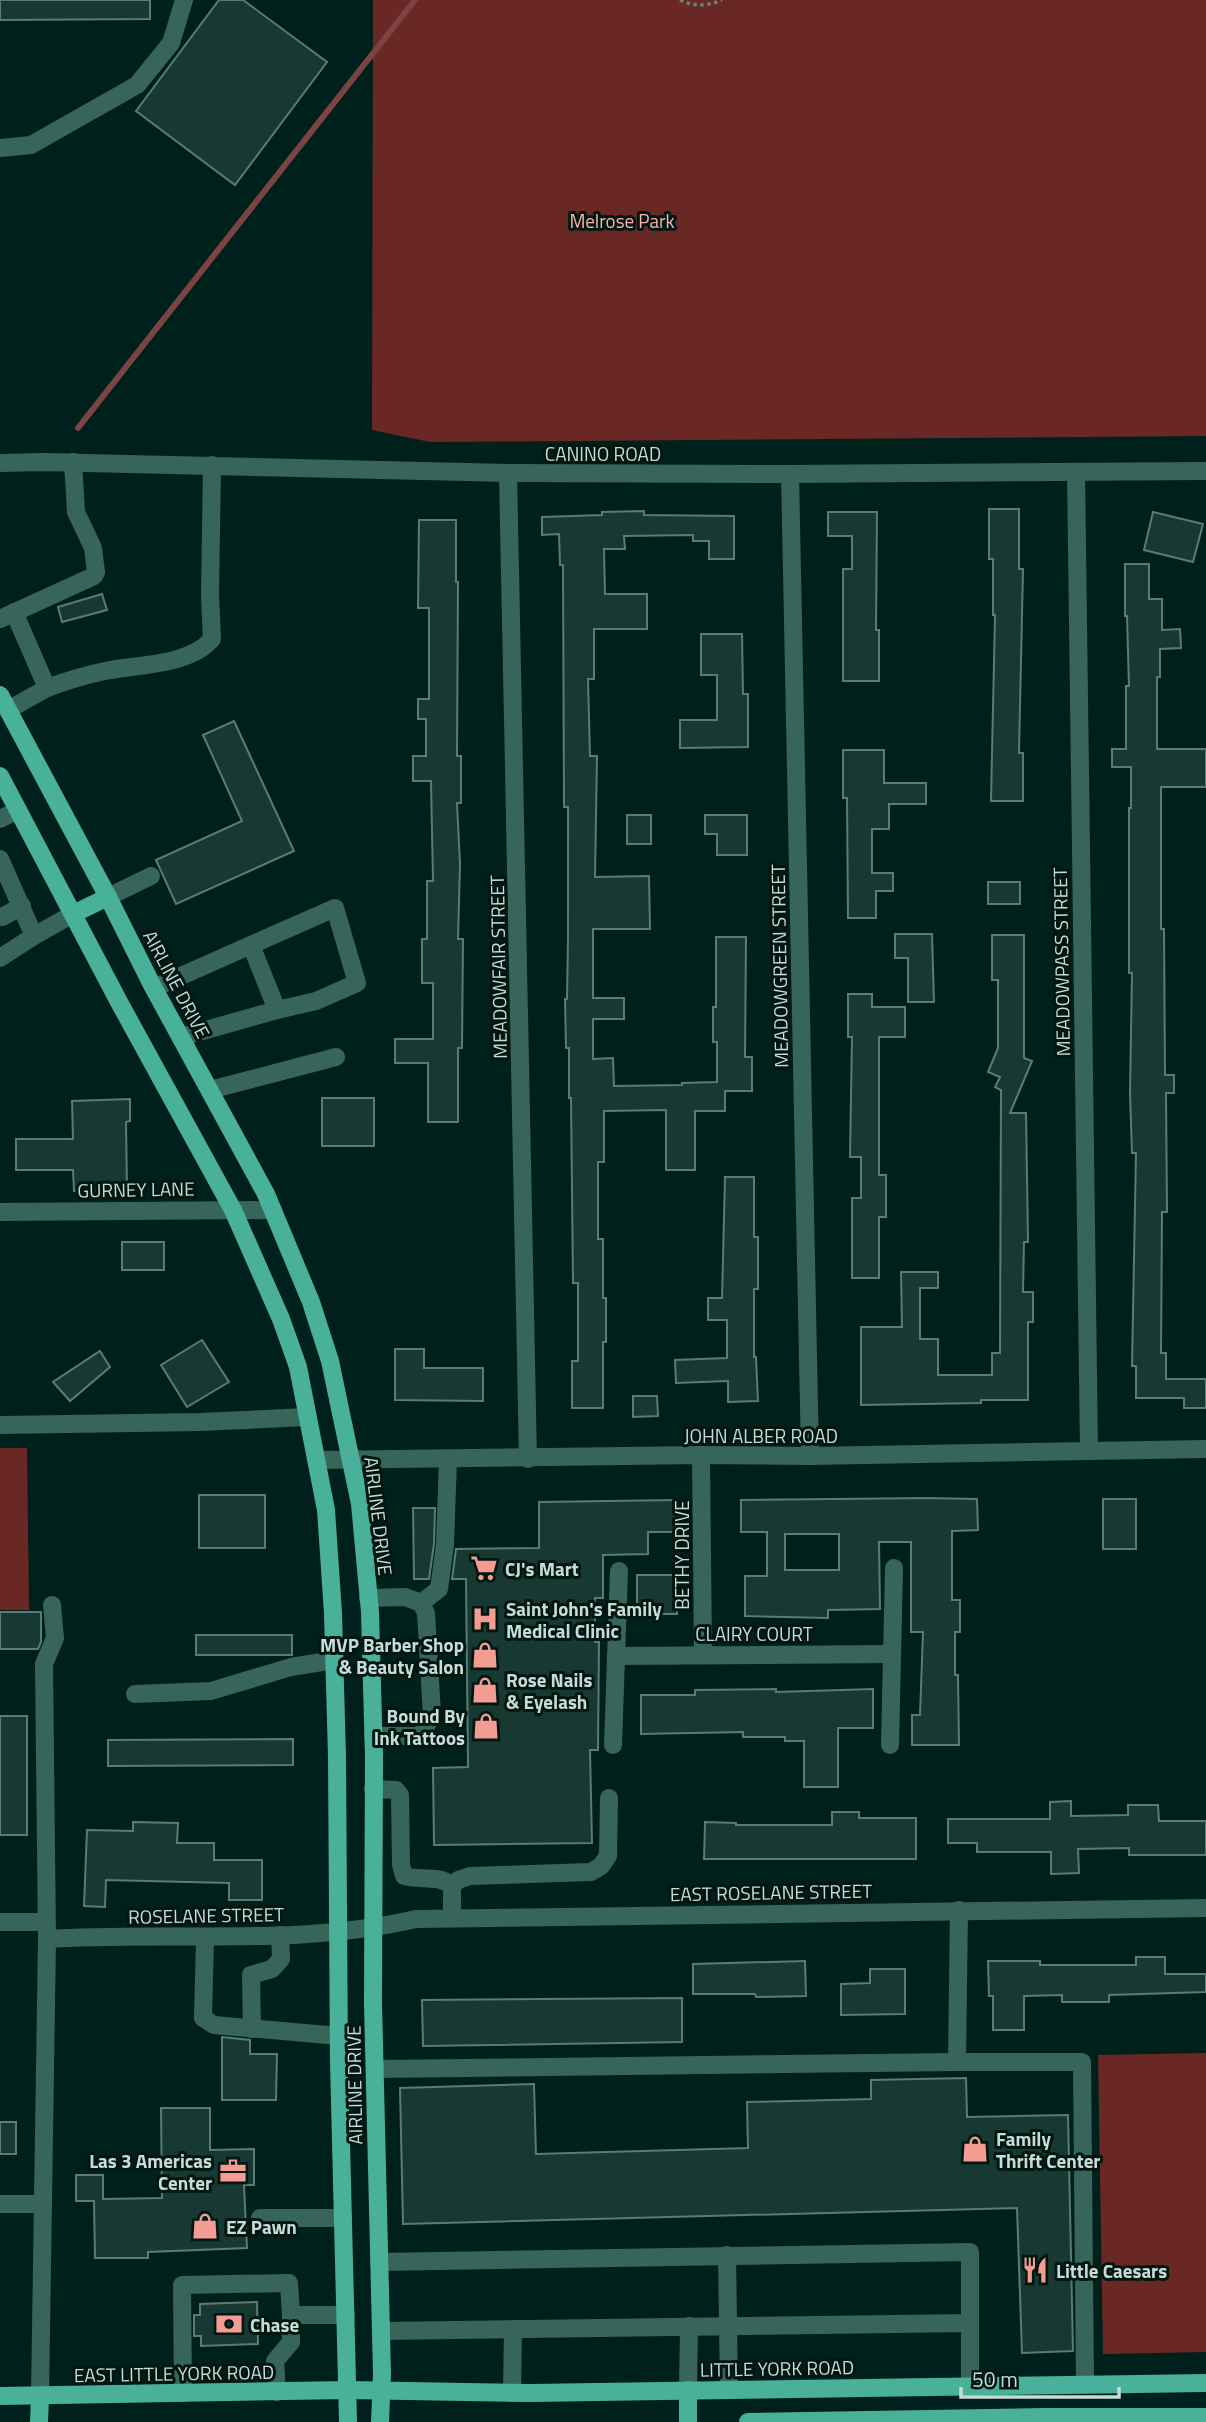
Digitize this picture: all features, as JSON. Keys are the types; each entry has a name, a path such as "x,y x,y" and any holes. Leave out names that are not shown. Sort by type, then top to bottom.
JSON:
{"main road":[{"name":"AIRLINE DRIVE","path":"4,703 273,1210 319,1325 352,1458 360,1504 368,1598 373,1736 380,2422"},
{"name":"AIRLINE DRIVE","path":"0,776 233,1210 281,1319 298,1367 326,1510 334,1660 348,2422"},
{"path":"73,914 108,897"},
{"name":"LITTLE YORK ROAD","path":"348,2390 512,2393 1206,2383"},
{"path":"1085,2384 1085,2417"},
{"path":"970,2385 970,2418"},
{"name":"EAST LITTLE YORK ROAD","path":"0,2396 348,2390"},
{"path":"688,2390 688,2422"},
{"path":"39,2422 40,2396"},
{"path":"748,2422 970,2418 1043,2420 1085,2417 1200,2419"}],"street":[{"path":"0,148 31,145 137,85 171,43 184,0"},
{"path":"47,688 7,615 94,576 96,572 93,548 76,512 73,462"},
{"name":"CANINO ROAD","path":"0,463 73,462 508,473 1206,471"},
{"path":"4,703 105,671 186,656 199,651 212,639 212,465"},
{"name":"MEADOWPASS STREET","path":"1076,472 1089,1451"},
{"name":"MEADOWFAIR STREET","path":"508,473 528,1459"},
{"name":"MEADOWGREEN STREET","path":"790,474 810,1456"},
{"path":"0,819 18,810"},
{"path":"2,871 22,906 34,936"},
{"path":"108,897 151,876"},
{"path":"2,917 22,906"},
{"path":"154,988 335,908 357,983 316,1001 181,1037"},
{"path":"0,958 73,914"},
{"path":"251,945 277,1010"},
{"path":"210,1090 336,1057"},
{"name":"GURNEY LANE","path":"0,1212 273,1210"},
{"path":"0,1425 201,1422 307,1417"},
{"name":"JOHN ALBER ROAD","path":"316,1460 810,1456 1206,1449"},
{"name":"BETHY DRIVE","path":"701,1455 703,1654"},
{"path":"421,1603 439,1589 445,1545 448,1458"},
{"path":"890,1745 894,1568"},
{"path":"614,1745 619,1571"},
{"path":"368,1598 405,1597 421,1603 426,1614 432,1715 421,1736 373,1736"},
{"path":"40,2396 46,1930 44,1664 55,1638 52,1605"},
{"name":"CLAIRY COURT","path":"616,1656 892,1654"},
{"path":"135,1694 212,1691 291,1667 334,1660"},
{"path":"373,1789 396,1790 400,1795 401,1865 404,1876 444,1879 452,1885"},
{"path":"452,1885 470,1876 591,1872 601,1866 608,1856 609,1798"},
{"path":"452,1885 452,1918"},
{"name":"EAST ROSELANE STREET","path":"339,1933 416,1919 1206,1908"},
{"path":"957,2062 959,1910"},
{"name":"ROSELANE STREET","path":"0,1922 75,1937 205,1938 339,1933"},
{"path":"252,2029 251,1975 272,1969 281,1959 280,1935"},
{"path":"205,1938 203,2018 214,2025 339,2036"},
{"path":"375,2069 1082,2063 1085,2384"},
{"path":"0,2204 43,2204"},
{"path":"260,2218 343,2218"},
{"path":"379,2262 970,2252 970,2385"},
{"path":"727,2255 729,2389"},
{"path":"183,2393 182,2285 289,2283 291,2342 275,2361 277,2392"},
{"path":"291,2315 346,2315"},
{"path":"381,2331 970,2323"},
{"path":"688,2390 689,2326"},
{"path":"512,2393 513,2329"}],"path":[{"path":"680,0 703,5 722,0"}],"green space":[{"name":"Melrose Park","path":"373,0 1206,0 1206,436 430,442 372,430"},
{"path":"0,1448 27,1448 29,1610 0,1610"},
{"path":"1206,2053 1206,2352 1103,2354 1098,2055"}],"building":[{"path":"0,0 150,0 150,19 0,20"},
{"path":"219,0 243,0 327,62 235,185 136,111"},
{"path":"989,509 1019,509 1019,569 1023,569 1019,753 1023,753 1023,801 991,801 995,615 993,559 989,559"},
{"path":"644,511 644,515 734,516 734,559 709,559 709,541 693,541 693,535 624,536 625,549 604,549 605,594 647,594 647,629 594,629 594,679 588,679 590,756 597,756 595,877 649,876 650,929 593,929 593,998 624,998 624,1019 593,1019 593,1059 613,1058 614,1086 717,1082 717,1042 713,1042 716,937 746,937 745,1057 752,1057 752,1091 725,1091 725,1111 695,1111 695,1170 666,1170 666,1110 604,1111 604,1162 598,1162 598,1239 603,1239 603,1298 606,1298 603,1408 572,1408 572,1361 578,1361 578,1283 573,1283 571,1098 569,1048 566,1048 568,807 564,807 563,565 560,565 559,534 542,535 542,517"},
{"path":"828,512 877,512 876,630 879,630 879,681 843,681 843,569 852,569 852,536 828,536"},
{"path":"1153,512 1203,524 1193,562 1144,550"},
{"path":"419,520 456,520 457,756 461,756 461,803 457,803 460,864 458,939 463,939 458,1122 428,1122 428,1063 395,1063 395,1039 433,1039 433,983 422,983 422,939 427,939 427,881 433,881 431,781 413,781 413,756 426,756 426,719 418,719 418,699 429,699 429,608 418,608"},
{"path":"1125,564 1149,564 1149,599 1162,599 1162,630 1180,629 1181,648 1160,649 1160,677 1157,677 1157,749 1206,749 1206,787 1161,787 1165,1075 1174,1075 1174,1093 1166,1093 1167,1212 1162,1212 1161,1353 1166,1353 1166,1379 1206,1379 1206,1408 1184,1408 1184,1398 1136,1398 1136,1366 1132,1366 1136,1153 1132,1153 1130,1093 1131,767 1112,767 1112,749 1126,749 1126,686 1129,686"},
{"path":"102,594 107,610 62,622 58,607"},
{"path":"701,634 742,634 743,694 748,694 748,747 680,748 680,720 717,720 717,675 701,675"},
{"path":"234,721 294,851 176,904 156,860 242,821 203,735"},
{"path":"843,750 884,750 884,783 926,783 926,804 889,804 889,829 872,829 872,873 893,873 893,891 876,891 876,918 848,918 847,798 843,798"},
{"path":"627,815 651,815 651,844 627,844"},
{"path":"705,815 747,815 747,855 717,855 717,834 705,834"},
{"path":"988,882 1020,882 1020,904 988,904"},
{"path":"895,934 932,934 934,1002 908,1002 908,958 895,958"},
{"path":"992,935 1024,935 1024,1058 1032,1061 1010,1113 1026,1113 1028,1242 1024,1242 1023,1292 1033,1292 1033,1322 1028,1322 1028,1400 861,1405 861,1327 902,1327 901,1272 938,1272 938,1288 920,1288 920,1339 938,1339 938,1375 992,1375 992,1353 1000,1353 1001,1090 995,1087 1000,1077 988,1072 998,1048 998,980 992,980"},
{"path":"848,994 872,994 872,1007 905,1007 905,1037 879,1037 879,1175 886,1175 886,1217 879,1217 879,1278 852,1278 852,1198 861,1198 861,1157 850,1157 852,1037 848,1037"},
{"path":"322,1098 374,1098 374,1146 322,1146"},
{"path":"130,1099 130,1121 126,1122 127,1190 74,1191 73,1170 16,1170 16,1139 73,1139 72,1101"},
{"path":"725,1177 754,1177 754,1237 758,1237 758,1289 754,1289 754,1357 758,1401 728,1402 728,1381 676,1383 675,1360 727,1358 727,1320 708,1320 708,1298 722,1298"},
{"path":"122,1242 164,1242 164,1270 122,1270"},
{"path":"202,1340 229,1382 187,1407 161,1365"},
{"path":"395,1349 424,1349 424,1368 483,1368 483,1401 395,1400"},
{"path":"100,1351 110,1367 70,1401 53,1382"},
{"path":"633,1396 657,1396 658,1416 633,1417"},
{"path":"199,1495 265,1495 265,1548 199,1548"},
{"path":"977,1499 978,1530 952,1531 952,1600 960,1600 960,1632 955,1632 959,1745 912,1745 912,1715 920,1715 923,1632 911,1632 911,1542 879,1542 880,1609 828,1610 828,1618 745,1616 745,1576 767,1576 767,1532 741,1532 741,1500","holes":["785,1534 839,1534 839,1570 785,1570"]},
{"path":"1103,1499 1136,1499 1136,1549 1103,1549"},
{"path":"677,1500 677,1532 648,1532 648,1554 603,1555 603,1598 595,1598 595,1642 599,1642 598,1750 590,1750 592,1843 434,1845 433,1768 468,1767 466,1579 452,1579 456,1549 539,1548 539,1502"},
{"path":"413,1508 435,1508 429,1579 414,1579"},
{"path":"637,1575 677,1575 677,1614 637,1614"},
{"path":"0,1612 41,1612 41,1642 38,1649 0,1649"},
{"path":"196,1635 292,1635 292,1655 196,1655"},
{"path":"776,1689 776,1692 873,1689 873,1728 838,1728 838,1787 804,1787 804,1741 785,1741 785,1737 743,1737 743,1732 641,1734 641,1695 695,1695 695,1690"},
{"path":"0,1716 27,1716 27,1835 0,1835"},
{"path":"293,1739 293,1765 108,1766 108,1740"},
{"path":"1071,1801 1071,1816 1128,1815 1128,1805 1158,1805 1159,1821 1206,1821 1206,1855 1129,1855 1129,1848 1078,1849 1079,1873 1051,1874 1051,1852 977,1852 977,1843 948,1843 948,1819 1050,1819 1050,1802"},
{"path":"832,1812 859,1812 859,1818 916,1818 916,1859 704,1859 705,1822 736,1825 832,1825"},
{"path":"133,1822 178,1823 177,1843 214,1843 214,1860 262,1860 262,1900 229,1900 229,1883 106,1880 105,1907 84,1906 87,1830 133,1831"},
{"path":"1136,1957 1165,1957 1165,1974 1206,1974 1206,1992 1109,1995 1109,2002 1062,2002 1062,1995 1024,1996 1024,2030 993,2030 993,1996 989,1996 988,1961 1040,1961 1040,1965 1136,1965"},
{"path":"805,1961 806,1996 693,1994 693,1964"},
{"path":"870,1969 905,1969 905,2014 841,2015 841,1984 870,1983"},
{"path":"682,1998 682,2042 423,2046 422,2000"},
{"path":"222,2037 250,2040 250,2054 277,2054 276,2100 222,2100"},
{"path":"966,2078 967,2117 1068,2115 1073,2351 1022,2353 1017,2208 403,2224 400,2088 534,2084 536,2154 748,2148 747,2102 871,2099 871,2080"},
{"path":"161,2108 210,2108 210,2150 254,2149 254,2185 244,2185 247,2248 148,2252 148,2258 95,2258 94,2201 76,2201 76,2175 103,2175 103,2199 162,2198"},
{"path":"0,2122 16,2122 16,2154 0,2154"},
{"name":"Chase","path":"257,2302 258,2344 201,2346 201,2336 194,2336 194,2315 200,2315 200,2304"}],"waterway":[{"path":"78,428 415,0"}],"place":[{"name":"CJ's Mart","path":"484,1568"},
{"name":"Saint John's Family Medical Clinic","path":"485,1619"},
{"name":"MVP Barber Shop & Beauty Salon","path":"485,1655"},
{"name":"Rose Nails & Eyelash","path":"485,1690"},
{"name":"Bound By Ink Tattoos","path":"486,1726"},
{"name":"Family Thrift Center","path":"975,2149"},
{"name":"Las 3 Americas Center","path":"233,2171"},
{"name":"EZ Pawn","path":"205,2226"},
{"name":"Little Caesars","path":"1035,2270"},
{"name":"Chase","path":"229,2324"}]}
